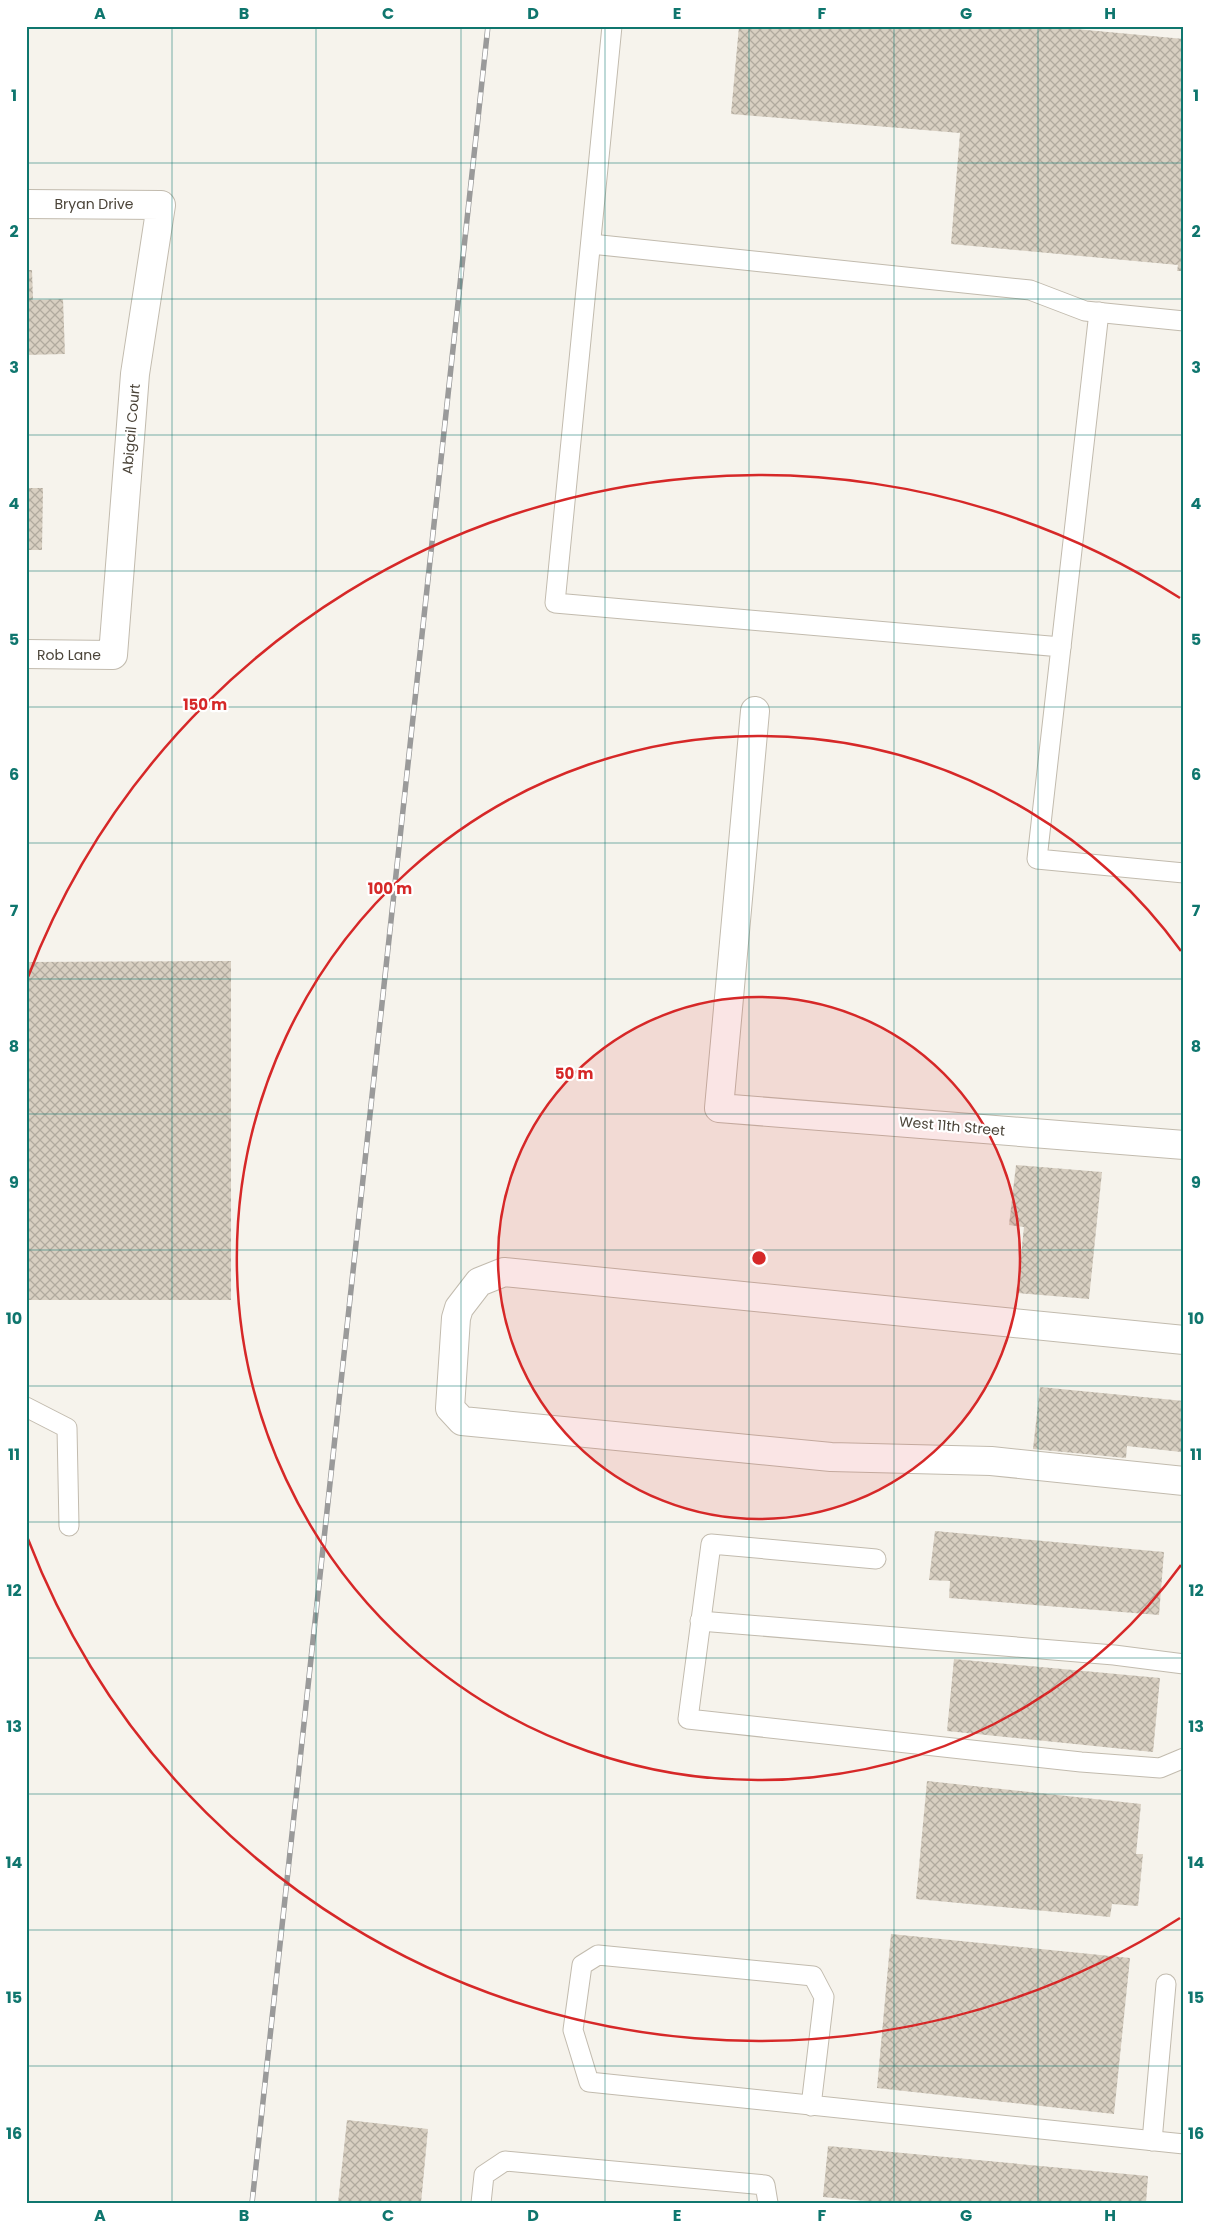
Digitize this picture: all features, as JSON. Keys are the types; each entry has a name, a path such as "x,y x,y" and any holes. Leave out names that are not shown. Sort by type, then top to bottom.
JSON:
{"street":[{"name":"Bryan Drive","path":"26,204 161,205"},
{"name":"Abigail Court","path":"113,655 135,374 161,205"},
{"name":"Rob Lane","path":"26,654 113,655"},
{"name":"West 11th Street","path":"755,711 719,1108 1184,1145"},
{"path":"1184,1340 504,1272 479,1282 459,1308 456,1318 450,1408 462,1421 831,1457 991,1461 1184,1481"}],"lane":[{"path":"612,26 555,603 1061,647"},
{"path":"591,244 1030,290 1084,311 1184,321"},
{"path":"1099,312 1037,859 1184,873"},
{"path":"26,1407 67,1428 69,1526"},
{"path":"876,1559 711,1544 688,1719 1150,1768 1160,1768 1184,1758"},
{"path":"700,1621 1114,1655 1184,1664"},
{"path":"811,2106 824,1997 813,1976 598,1955 582,1965 573,2030 589,2082 811,2106 1184,2144"},
{"path":"1152,2141 1166,1984"},
{"path":"480,2203 484,2175 505,2161 765,2185 768,2203"}],"building":[{"path":"739,26 1043,26 1184,39 1184,271 1177,271 1178,265 951,244 960,133 731,114"},
{"path":"26,270 32,270 33,300 63,299 65,354 26,355"},
{"path":"26,488 43,488 42,550 26,550"},
{"path":"231,961 231,1300 26,1300 26,962"},
{"path":"1016,1165 1102,1172 1089,1299 1017,1293 1024,1227 1009,1225"},
{"path":"1040,1387 1184,1401 1184,1457 1181,1457 1181,1452 1127,1446 1126,1458 1033,1449"},
{"path":"935,1531 1164,1552 1159,1615 949,1598 950,1581 929,1580"},
{"path":"954,1659 1160,1678 1153,1752 947,1731"},
{"path":"927,1781 1141,1804 1136,1854 1143,1854 1138,1906 1112,1904 1110,1917 916,1899"},
{"path":"891,1934 1130,1958 1114,2114 877,2088"},
{"path":"347,2120 428,2129 421,2203 338,2203"},
{"path":"828,2146 1148,2176 1146,2203 888,2203 823,2197"}],"railway":[{"path":"252,2203 488,26"}]}
